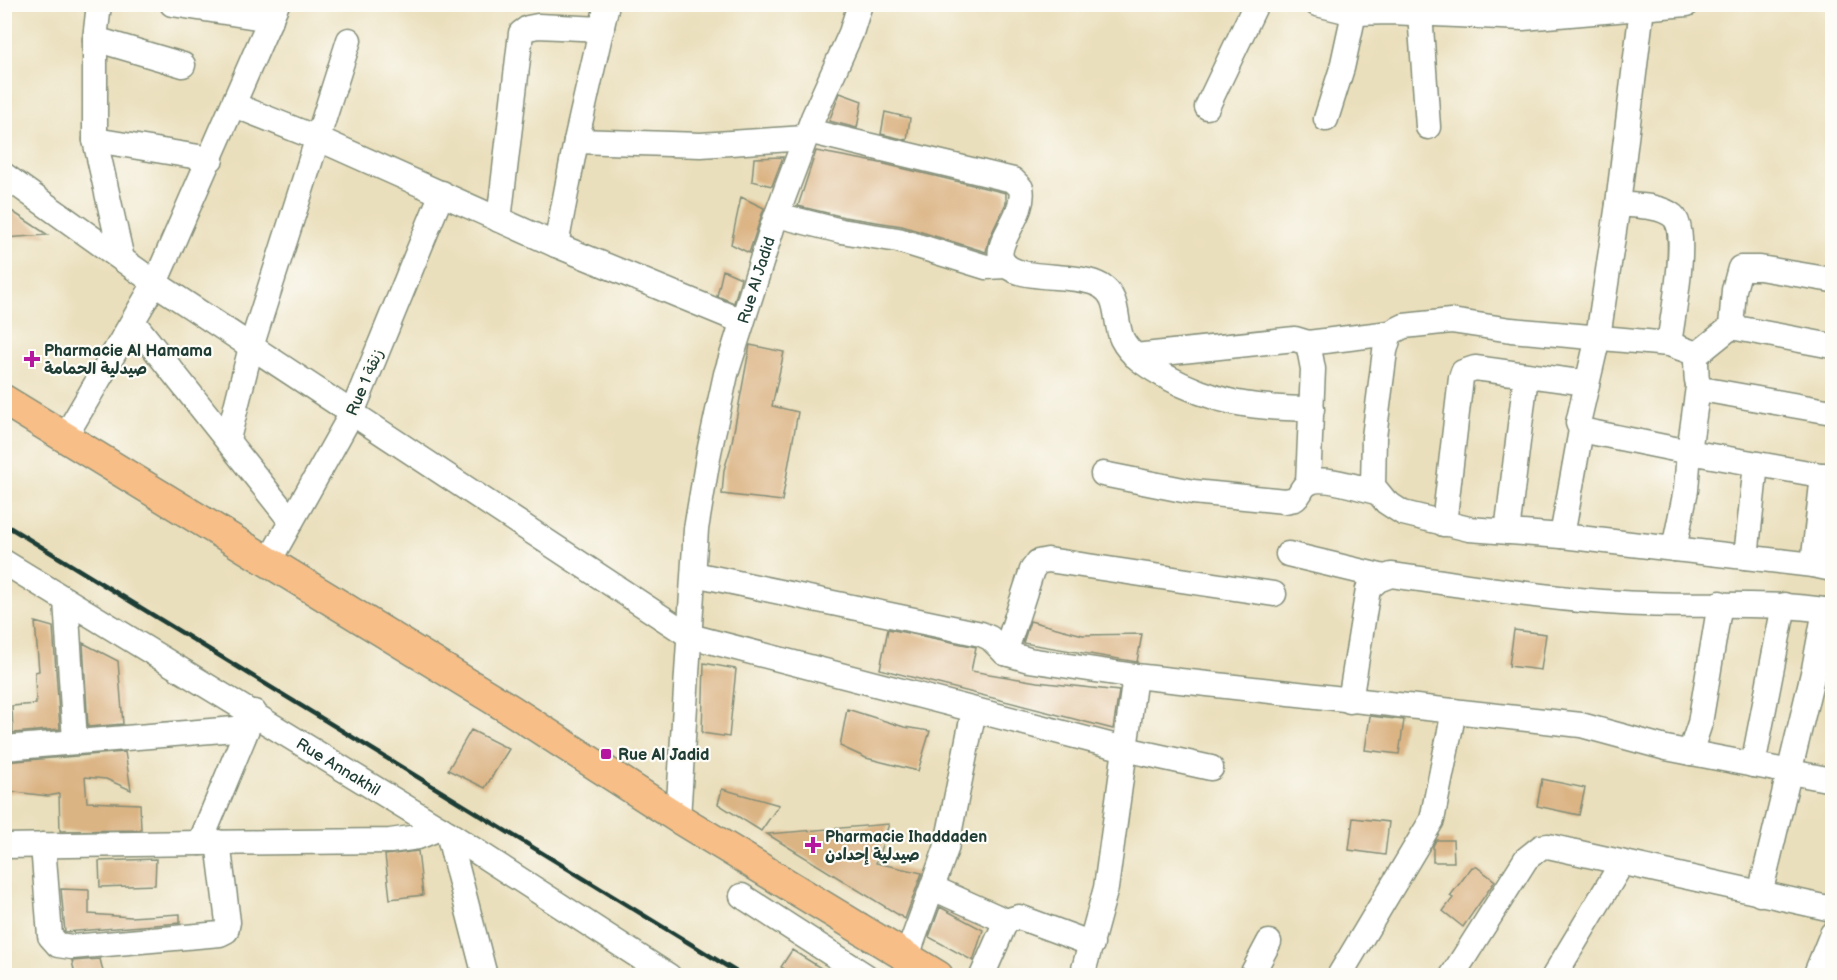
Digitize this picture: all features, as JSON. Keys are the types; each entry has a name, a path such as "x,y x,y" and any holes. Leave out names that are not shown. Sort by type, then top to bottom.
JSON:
{"main road":[{"path":"4,400 267,563 511,710 678,818 938,975"}],"street":[{"path":"99,4 94,39 95,140 122,259"},
{"path":"556,245 576,141 607,4"},
{"name":"Rue Al Jadid","path":"678,818 696,529 709,452 741,321 807,135 851,33 860,4"},
{"path":"1207,107 1256,4"},
{"path":"1323,5 1354,13 1420,13 1524,18 1614,8 1687,4"},
{"path":"65,437 134,323 155,283 274,12 180,5"},
{"path":"1562,536 1581,430 1578,423 1598,337 1618,204 1642,8"},
{"path":"1326,118 1342,68 1354,13"},
{"path":"1420,13 1428,128"},
{"path":"499,220 521,33 528,27 538,26 602,29"},
{"path":"94,39 183,65"},
{"path":"228,439 251,347 349,40"},
{"path":"234,105 319,139 556,245 741,321"},
{"path":"576,141 701,145 807,135 1013,180 1021,188 1022,201 1018,216 1001,246 1000,255 1006,267"},
{"path":"95,140 211,159"},
{"path":"4,175 155,283 690,636 1125,749 1211,768"},
{"name":"Rue 1 زنقة","path":"267,563 352,413 442,193"},
{"path":"1618,204 1660,210 1671,213 1678,220 1681,240 1669,344"},
{"path":"777,215 841,231 898,240 986,267 1006,267 1025,274 1070,277 1104,287 1113,298 1121,337 1135,356 1149,367 1210,398 1264,408 1312,409"},
{"path":"1695,356 1731,327 1737,271 1743,267 1833,280"},
{"path":"1135,356 1295,339 1308,343 1390,333 1404,326 1451,321 1511,330 1669,344 1690,350 1695,356 1698,387 1686,490 1674,549"},
{"path":"134,323 291,521"},
{"path":"1731,327 1833,346"},
{"path":"1376,492 1372,472 1374,437 1385,351 1390,333"},
{"path":"1308,343 1313,369 1308,483"},
{"path":"1444,524 1463,372 1475,368 1587,383"},
{"path":"1507,532 1526,376"},
{"path":"1698,387 1833,412"},
{"path":"1103,474 1193,492 1285,501 1295,499 1308,483 1314,480 1340,483 1376,492 1403,513 1444,524 1823,567 1828,476 1689,452 1581,430"},
{"path":"1746,557 1756,464"},
{"path":"1288,554 1384,577"},
{"path":"1005,653 1032,570 1038,562 1048,560 1274,594"},
{"name":"Rue Annakhil","path":"4,562 250,720 444,830 663,974"},
{"path":"694,574 981,634 990,638 1005,653 1029,660 1135,676 1581,725 1690,753 1833,780"},
{"path":"1350,701 1368,589 1384,577 1391,575 1520,594 1624,603 1784,605 1829,610 1787,772 1760,894"},
{"path":"66,600 75,741"},
{"path":"1690,753 1700,723 1720,603"},
{"path":"1753,765 1784,605"},
{"path":"1082,975 1106,888 1135,676"},
{"path":"907,956 933,888 952,826 974,710"},
{"path":"1339,975 1432,820 1454,711"},
{"path":"4,748 250,720 209,842 228,922 226,932 72,947 58,945 50,936 43,845"},
{"path":"4,846 396,841 444,830 485,975"},
{"path":"1452,975 1522,866 1541,847 1559,847 1833,909"},
{"path":"1554,975 1622,863"},
{"path":"933,888 1006,921"},
{"path":"742,896 866,975"},
{"path":"982,975 1006,921 1019,916 1092,944"},
{"path":"1815,975 1833,934"},
{"path":"1251,975 1269,942"}],"building":[{"path":"840,93 862,101 857,128 829,121"},
{"path":"885,112 910,118 907,140 881,134"},
{"path":"816,151 880,163 1006,193 1006,203 989,239 986,252 902,226 844,217 798,206"},
{"path":"783,157 772,186 752,181 754,158"},
{"path":"741,197 764,208 749,253 731,244"},
{"path":"4,206 48,235 4,238"},
{"path":"723,270 741,278 734,303 717,296"},
{"path":"750,345 784,352 772,406 798,412 782,501 722,494 724,470 731,447"},
{"path":"1030,621 1083,635 1142,634 1137,662 1023,643"},
{"path":"35,622 53,627 60,729 13,733 12,706 36,704 35,672 39,671"},
{"path":"888,629 976,647 971,671 1037,682 1119,691 1113,729 880,669"},
{"path":"1514,630 1546,634 1541,670 1509,666"},
{"path":"83,643 118,661 123,724 88,727"},
{"path":"704,663 736,669 729,737 702,733"},
{"path":"847,709 904,727 930,731 918,771 866,758 840,746"},
{"path":"1370,716 1404,720 1399,754 1365,750"},
{"path":"471,730 509,749 485,788 448,770"},
{"path":"125,752 131,790 106,779 85,777 87,802 140,804 141,830 60,831 59,794 48,796 15,792 4,794 4,762"},
{"path":"1542,779 1585,788 1579,815 1537,806"},
{"path":"722,789 779,805 761,831 718,804"},
{"path":"1353,818 1389,822 1385,855 1349,850"},
{"path":"889,824 876,863 922,873 905,919 767,834"},
{"path":"1436,840 1453,840 1454,862 1433,862 1433,846"},
{"path":"418,851 423,895 390,899 385,855"},
{"path":"156,859 155,885 100,887 99,861"},
{"path":"1472,867 1477,867 1495,881 1463,927 1443,911 1453,898 1450,896"},
{"path":"61,889 89,890 89,914 131,917 180,914 180,923 65,932"},
{"path":"940,907 983,930 973,961 929,937"},
{"path":"792,950 832,975 794,975 781,967"},
{"path":"100,959 104,975 75,975 72,961"}],"railway":[{"path":"4,524 743,976"}],"place":[{"name":"Pharmacie Al Hamama صيدلية الحمامة","path":"32,359"},
{"name":"Rue Al Jadid","path":"606,754"},
{"name":"Pharmacie Ihaddaden صيدلية إحدادن","path":"813,845"}]}
